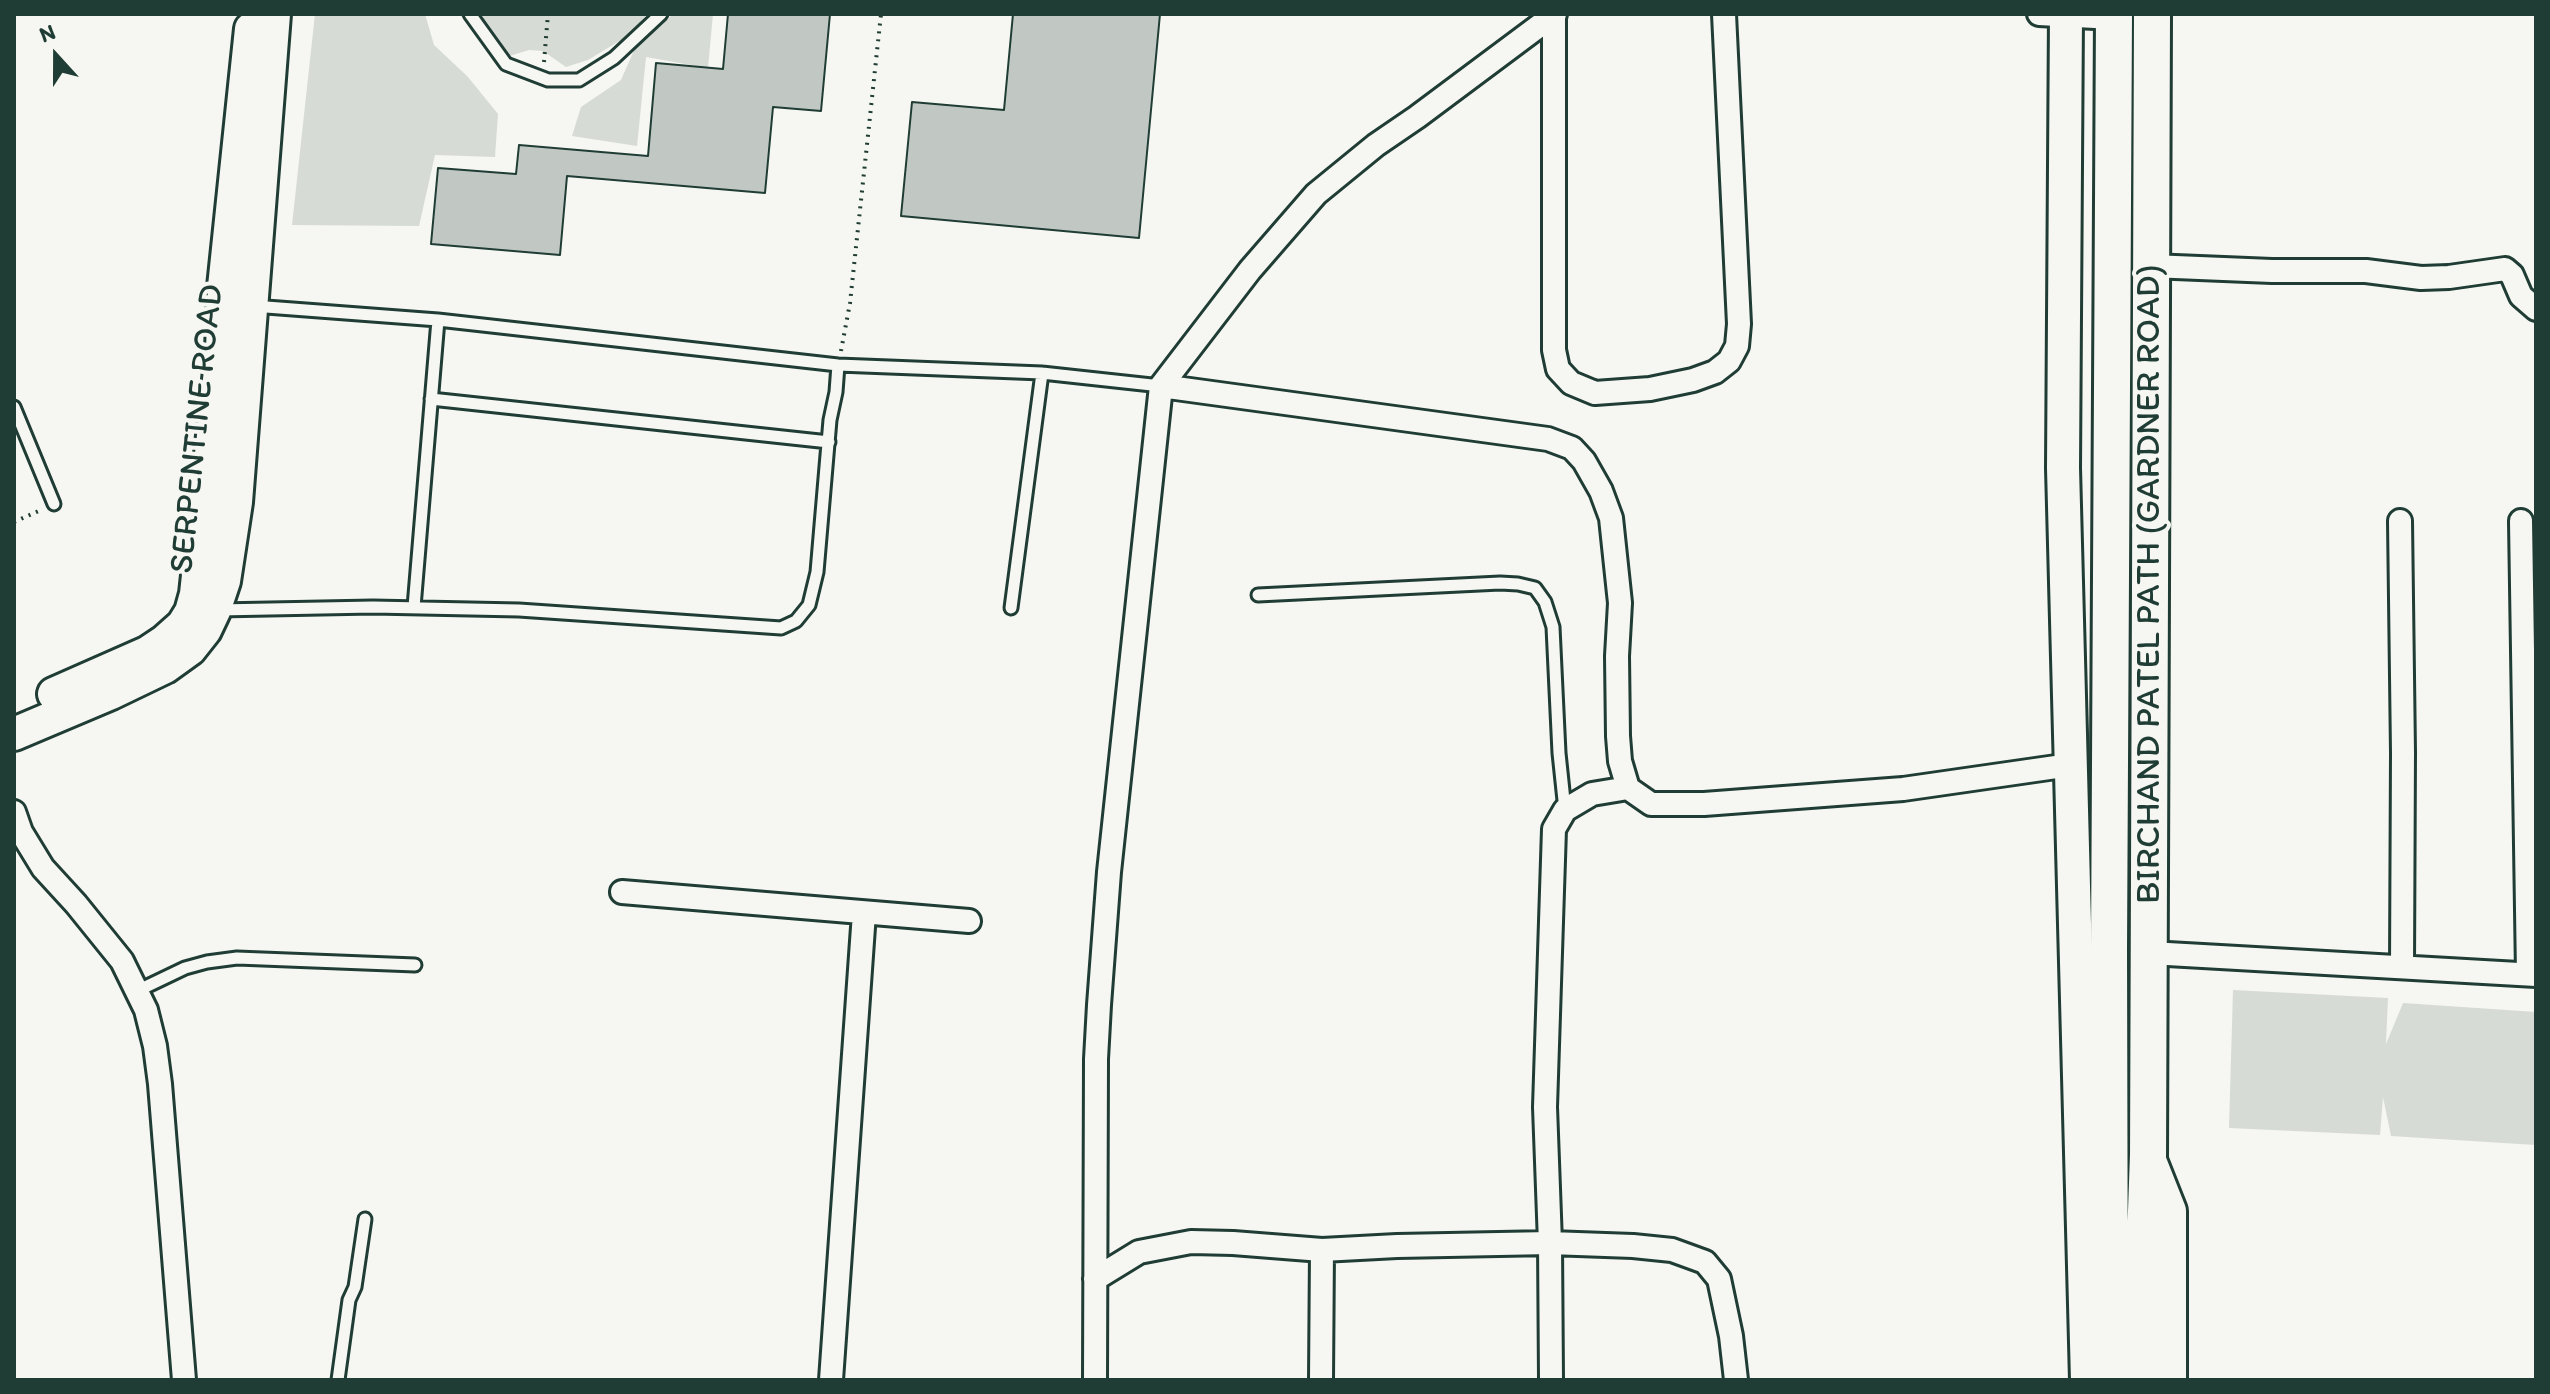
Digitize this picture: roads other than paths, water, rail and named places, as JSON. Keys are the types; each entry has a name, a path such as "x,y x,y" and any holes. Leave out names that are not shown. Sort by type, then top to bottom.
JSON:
{"main road":[{"name":"BIRCHAND PATEL PATH (GARDNER ROAD)","path":"2125,1319 2148,1155 2152,14"},
{"name":"BIRCHAND PATEL PATH (GARDNER ROAD)","path":"2114,16 2111,765 2125,1319"},
{"path":"2110,1380 2125,1319"},
{"path":"2125,1319 2140,1380"}],"street":[{"path":"14,711 190,632 222,352 236,305 252,14"},
{"name":"SERPENTINE ROAD","path":"14,734 165,667 190,649 190,632 205,630 214,611 224,581 236,502 236,305 274,14"},
{"path":"1554,14 1554,350 1558,369 1571,383 1595,393 1650,389 1693,380 1715,372 1729,361 1737,346 1739,313 1724,14"},
{"path":"1095,1380 1096,1059 1100,991 1109,872 1161,386 1250,270 1316,194 1376,145 1554,14"},
{"path":"2087,1380 2063,468 2057,15 2114,16"},
{"path":"2151,266 2366,271 2421,278 2505,269 2512,275 2521,296 2536,309"},
{"path":"1161,386 1548,439 1572,448 1584,461 1601,491 1611,518 1620,603 1620,761 1628,788 1651,804 1704,804 1903,789 2070,765 2111,765"},
{"path":"2400,521 2402,967"},
{"path":"2150,953 2532,975 2521,521"},
{"path":"1551,1380 1545,1122 1549,900 1554,829 1565,810 1592,794 1628,788"},
{"path":"14,812 21,832 43,868 122,961 149,1022 160,1084 184,1380"},
{"path":"622,892 969,921"},
{"path":"831,1380 864,913"},
{"path":"2148,1155 2170,1211 2170,1380"},
{"path":"1095,1279 1139,1252 1191,1242 1322,1250 1550,1243 1672,1250 1705,1262 1719,1279 1725,1299 1736,1380"},
{"path":"1321,1380 1322,1250"}],"lane":[{"path":"470,14 506,64 548,80 579,80 614,58 661,14"},
{"path":"236,305 438,320 838,365 1042,373 1161,386"},
{"path":"414,607 438,320"},
{"path":"214,611 414,607 564,612 781,628 796,621 809,605 817,572 838,365"},
{"path":"1011,608 1042,373"},
{"path":"431,399 829,442"},
{"path":"14,407 54,504"},
{"path":"1258,595 1500,583 1535,588 1545,602 1553,627 1565,810"},
{"path":"137,991 185,968 237,958 415,965"},
{"path":"338,1380 365,1219"}]}
